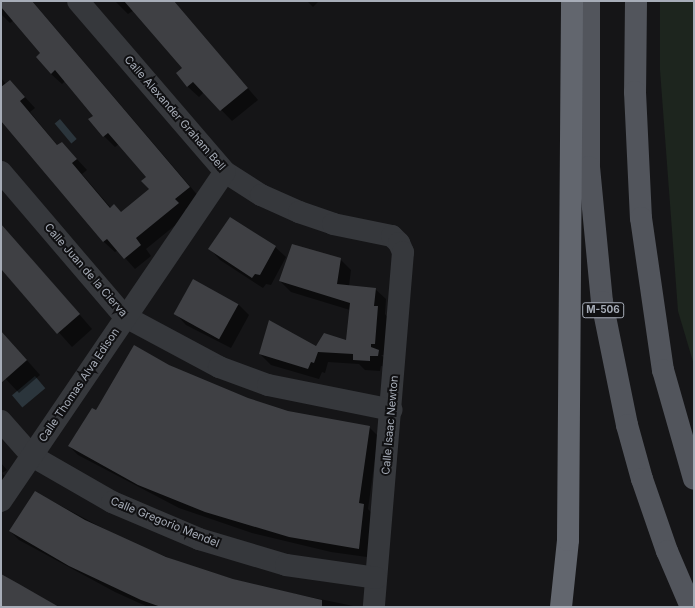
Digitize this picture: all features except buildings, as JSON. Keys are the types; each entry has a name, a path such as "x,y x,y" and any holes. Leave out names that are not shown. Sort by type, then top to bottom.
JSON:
{"highway":[{"path":"561,607 568,540 572,1"}],"main road":[{"name":"M-506","path":"589,1 589,167 602,302 628,425 642,479 667,551 691,607"},
{"path":"636,1 635,92 641,218 663,370 694,479"}],"street":[{"name":"Calle Alexander Graham Bell","path":"78,1 225,172 261,195 299,212 333,224 392,236 399,243"},
{"name":"Calle Juan de la Cierva","path":"1,172 124,316 219,367 268,385 392,410"},
{"name":"Calle Thomas Alva Edison","path":"1,501 124,316 225,172"},
{"name":"Calle Isaac Newton","path":"374,607 392,410 403,252 399,243"},
{"name":"Calle Gregorio Mendel","path":"1,421 32,456 112,502 199,538 286,565 376,578"}],"shaded area":[{"path":"660,1 694,1 694,365 678,311 660,70"},
{"path":"60,119 77,139 71,143 55,123"},
{"path":"35,376 45,388 22,408 12,395"}]}
